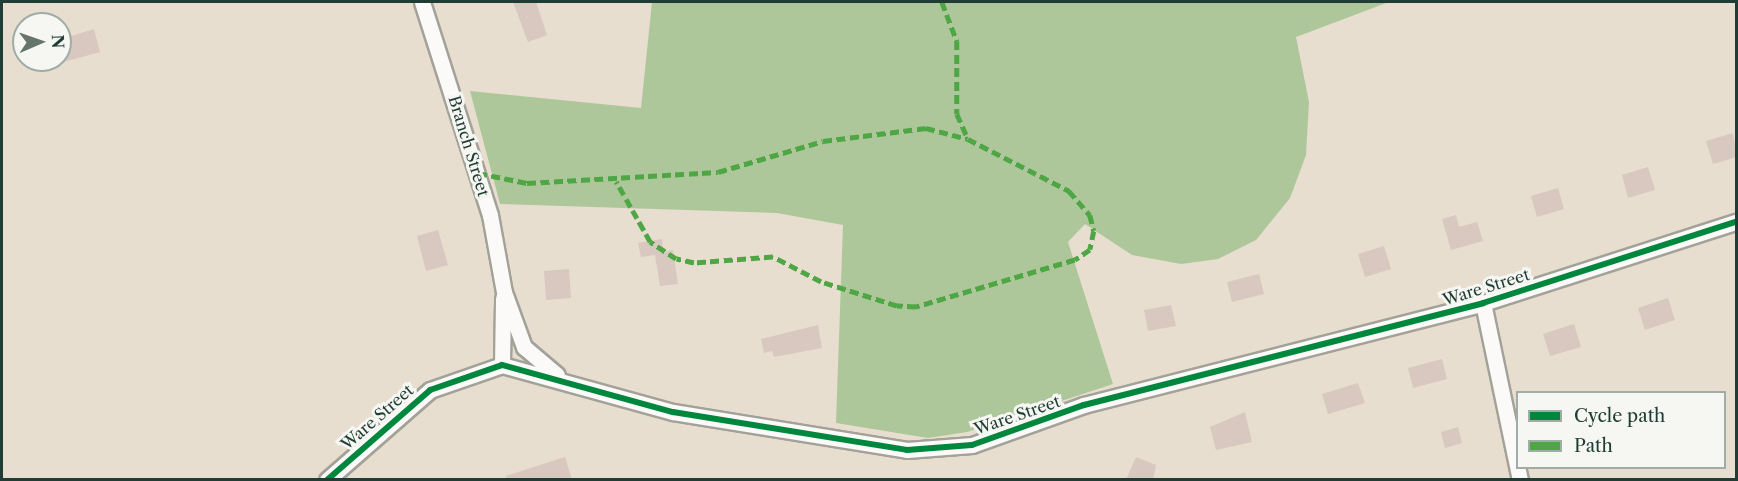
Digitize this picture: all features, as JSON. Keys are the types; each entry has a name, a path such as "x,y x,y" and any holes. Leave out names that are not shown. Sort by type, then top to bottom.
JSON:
{"street":[{"name":"Branch Street","path":"422,2 490,215 504,292 524,347 563,380"},
{"name":"Ware Street","path":"327,480 430,390 502,365 673,411 933,450 972,445 1084,405 1483,303 1737,222"},
{"name":"Branch Street","path":"502,365 504,292"},
{"path":"1483,303 1516,461"}],"green space":[{"path":"652,2 1389,2 1296,37 1309,102 1306,155 1290,198 1256,240 1218,259 1181,264 1132,255 1085,224 1068,242 1113,384 967,432 928,438 836,423 843,225 777,213 500,204 470,91 641,108"}],"building":[{"path":"513,2 536,2 547,35 528,42"},
{"path":"94,29 100,52 72,60 72,36"},
{"path":"1733,133 1737,157 1713,164 1706,141"},
{"path":"1648,167 1655,190 1628,198 1622,175"},
{"path":"1558,188 1564,209 1537,217 1531,196"},
{"path":"1456,215 1459,227 1477,222 1483,241 1451,250 1442,219"},
{"path":"438,230 448,265 426,271 417,236"},
{"path":"662,239 663,252 673,250 678,284 660,286 655,255 641,257 638,243"},
{"path":"1384,246 1391,269 1365,277 1358,254"},
{"path":"569,269 571,298 546,300 544,271"},
{"path":"1259,274 1264,294 1232,302 1227,282"},
{"path":"1668,298 1675,320 1645,330 1638,308"},
{"path":"1171,305 1176,326 1148,331 1144,310"},
{"path":"1574,324 1581,347 1550,356 1543,334"},
{"path":"818,325 822,348 774,357 772,351 764,353 761,339"},
{"path":"1442,359 1447,379 1413,388 1408,368"},
{"path":"1358,383 1365,403 1328,414 1322,394"},
{"path":"1245,412 1252,442 1216,450 1210,427"},
{"path":"1458,427 1462,443 1445,448 1441,432"},
{"path":"565,457 572,480 506,480 506,476"},
{"path":"1136,457 1156,465 1153,480 1126,480"}],"marked path":[{"path":"942,2 957,41 957,114 968,139"},
{"path":"478,173 527,183 718,172 823,141 926,128 968,139 1069,191 1090,215 1094,231 1090,250 1075,260 916,307 897,306 821,282 773,257 694,263 676,259 650,242 616,182"}],"cycle path":[{"path":"327,480 430,390 502,365 673,412 907,450 972,445 1084,405 1483,303 1736,222"}]}
